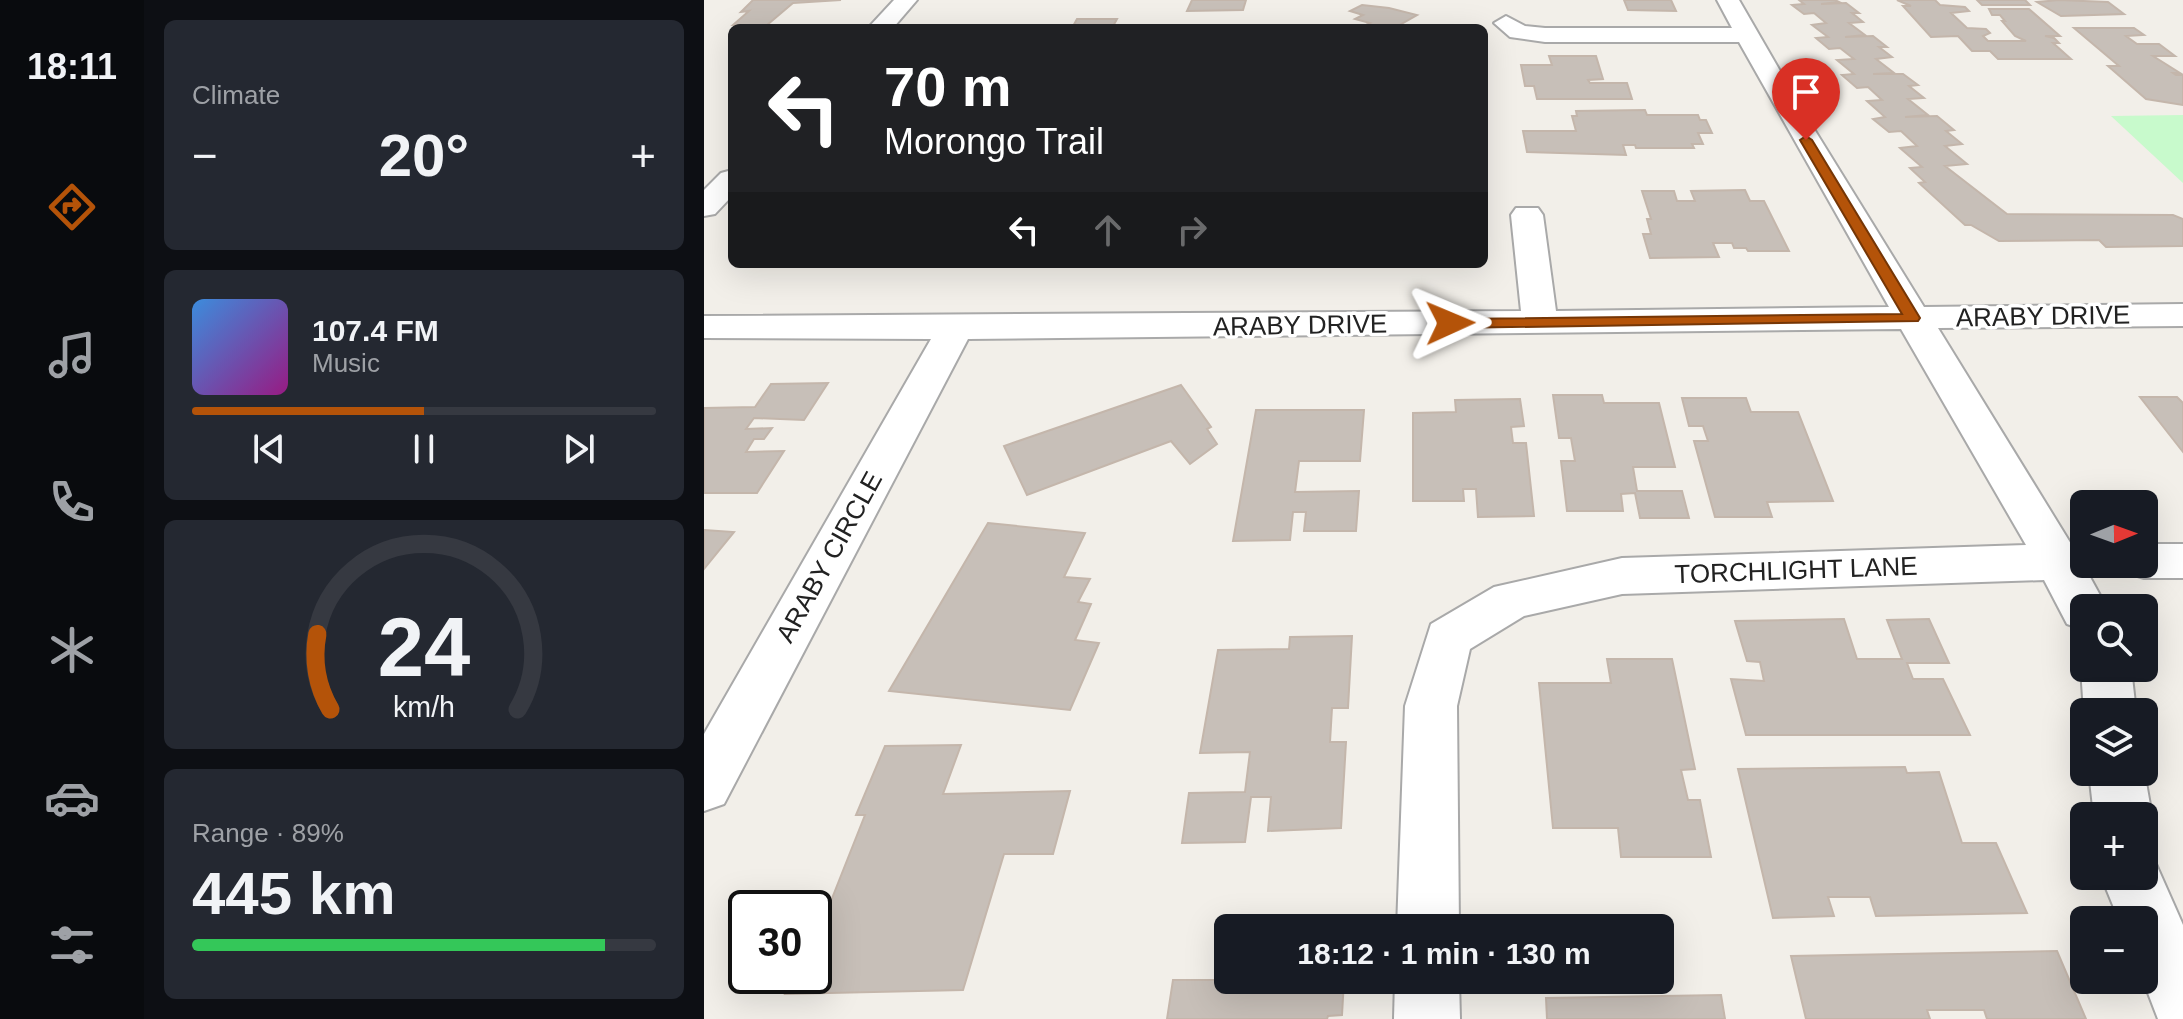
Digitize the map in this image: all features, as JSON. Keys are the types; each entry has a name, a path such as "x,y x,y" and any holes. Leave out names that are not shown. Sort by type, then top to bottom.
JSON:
{"street":[{"path":"884,24 906,0"},
{"path":"1728,0 1792,116 1912,318 2070,559"},
{"path":"1506,23 1518,32 1545,35 1748,35"},
{"path":"704,207 728,183"},
{"path":"1527,215 1540,322"},
{"name":"ARABY DRIVE","path":"704,327 955,328 2183,315"},
{"name":"ARABY CIRCLE","path":"704,786 955,328"},
{"name":"TORCHLIGHT LANE","path":"1428,914 1431,706 1448,638 1511,600 1622,576 2070,561"},
{"path":"2158,561 2183,561"},
{"path":"2137,890 2183,1000"},
{"path":"1427,994 1427,1019"}],"green space":[{"path":"2183,115 2183,183 2111,116"}],"building":[{"path":"753,0 841,0 793,3 768,24 734,24 749,11 741,12"},
{"path":"1192,0 1246,0 1243,10 1187,11"},
{"path":"1624,0 1671,0 1676,11 1628,10"},
{"path":"1799,0 1835,0 1839,2 1821,4 1846,3 1859,13 1852,13 1863,22 1849,23 1865,35 1845,37 1873,36 1887,47 1879,47 1892,57 1876,59 1894,73 1873,74 1903,74 1918,85 1909,86 1924,98 1908,99 1928,115 1905,117 1937,116 1954,130 1946,131 1962,144 1945,146 1967,164 1945,166 2007,214 2173,215 2183,219 2183,246 2106,247 2099,240 1999,241 1971,225 1965,225 1919,183 1925,182 1910,168 1922,167 1900,148 1917,146 1901,131 1889,132 1873,119 1885,117 1867,101 1882,100 1868,87 1857,88 1842,75 1854,74 1837,60 1854,59 1840,48 1829,49 1816,38 1828,37 1812,25 1826,23 1814,13 1804,14 1792,5 1804,4"},
{"path":"1897,0 1935,0 1940,5 1965,7 1969,11 1951,13 1967,28 1986,29 1990,33 1983,36 1988,41 2026,41 2015,36 2000,15 1992,15 1989,9 2029,9 2060,36 2045,36 2054,38 2059,43 2053,43 2071,59 1998,59 1990,51 1972,51 1958,36 1931,37 1903,6 1911,6"},
{"path":"1977,0 2025,0 2030,5 1982,5"},
{"path":"2037,2 2108,2 2124,14 2061,16"},
{"path":"1362,5 1417,15 1401,24 1368,24 1355,19 1363,15 1350,11"},
{"path":"1077,19 1117,19 1114,24 1074,24"},
{"path":"2074,28 2134,28 2144,35 2126,36 2137,44 2159,44 2175,56 2153,56 2180,73 2173,73 2176,75 2183,75 2183,105 2146,99 2108,66 2119,66"},
{"path":"1549,56 1596,56 1603,79 1588,80 1590,83 1627,83 1632,99 1537,99 1534,86 1525,86 1521,65 1552,65"},
{"path":"1645,110 1647,115 1698,115 1700,120 1706,120 1712,133 1698,133 1703,144 1692,144 1694,148 1636,148 1635,145 1623,145 1626,155 1527,152 1523,131 1576,131 1572,116 1577,116 1576,111"},
{"path":"1745,190 1750,201 1764,201 1789,251 1748,251 1746,248 1734,248 1732,243 1713,243 1719,257 1650,258 1643,234 1651,234 1647,219 1651,219 1642,191 1674,191 1677,201 1695,201 1691,191"},
{"path":"828,383 804,420 754,418 746,429 772,428 764,439 754,439 746,452 784,451 757,493 704,493 704,408 755,407 771,384"},
{"path":"1181,385 1211,427 1207,429 1217,444 1190,464 1171,441 1027,495 1004,446"},
{"path":"1553,395 1602,395 1604,403 1659,403 1675,467 1633,467 1637,491 1682,491 1689,518 1640,518 1635,493 1621,494 1623,511 1567,511 1561,461 1575,461 1571,438 1559,438"},
{"path":"2140,397 2177,397 2183,403 2183,452"},
{"path":"1682,398 1746,398 1751,412 1798,412 1833,501 1767,502 1772,517 1715,517 1694,441 1708,441 1703,426 1689,426"},
{"path":"1520,399 1524,426 1511,427 1513,443 1526,443 1534,516 1478,517 1476,489 1463,489 1464,501 1413,501 1413,413 1456,412 1455,400"},
{"path":"1256,410 1364,410 1360,461 1299,461 1295,492 1359,491 1356,531 1304,531 1306,512 1293,512 1290,540 1233,541"},
{"path":"988,523 1085,533 1064,577 1090,579 1078,602 1091,604 1075,640 1099,643 1070,710 889,691"},
{"path":"704,530 734,532 704,569"},
{"path":"1844,619 1857,659 1902,659 1887,620 1929,619 1949,663 1907,663 1913,679 1943,679 1970,735 1746,735 1731,679 1764,681 1760,662 1747,661 1735,621"},
{"path":"1352,636 1348,708 1332,708 1330,742 1346,742 1341,828 1268,831 1271,797 1251,797 1245,842 1182,843 1189,793 1245,792 1250,752 1200,753 1218,650 1289,649 1290,637"},
{"path":"1607,659 1672,659 1695,769 1681,770 1688,800 1700,800 1711,857 1621,857 1618,828 1553,828 1539,683 1611,683"},
{"path":"961,745 943,794 1070,791 1053,854 1004,854 963,990 832,993 832,898 865,815 856,815 885,746"},
{"path":"1905,767 1907,773 1939,772 1962,843 1996,843 2027,913 1876,916 1870,897 1828,897 1834,916 1773,918 1738,769"},
{"path":"2057,951 2070,981 2070,994 2075,994 2086,1019 1987,1019 1984,1010 1927,1010 1930,1019 1806,1019 1791,956"},
{"path":"1173,980 1214,980 1214,994 1343,994 1342,1015 1328,1016 1327,1019 1167,1019"},
{"path":"1721,995 1725,1019 1547,1019 1546,998"}],"route":[{"path":"1450,323 1912,318 1806,140"}]}
